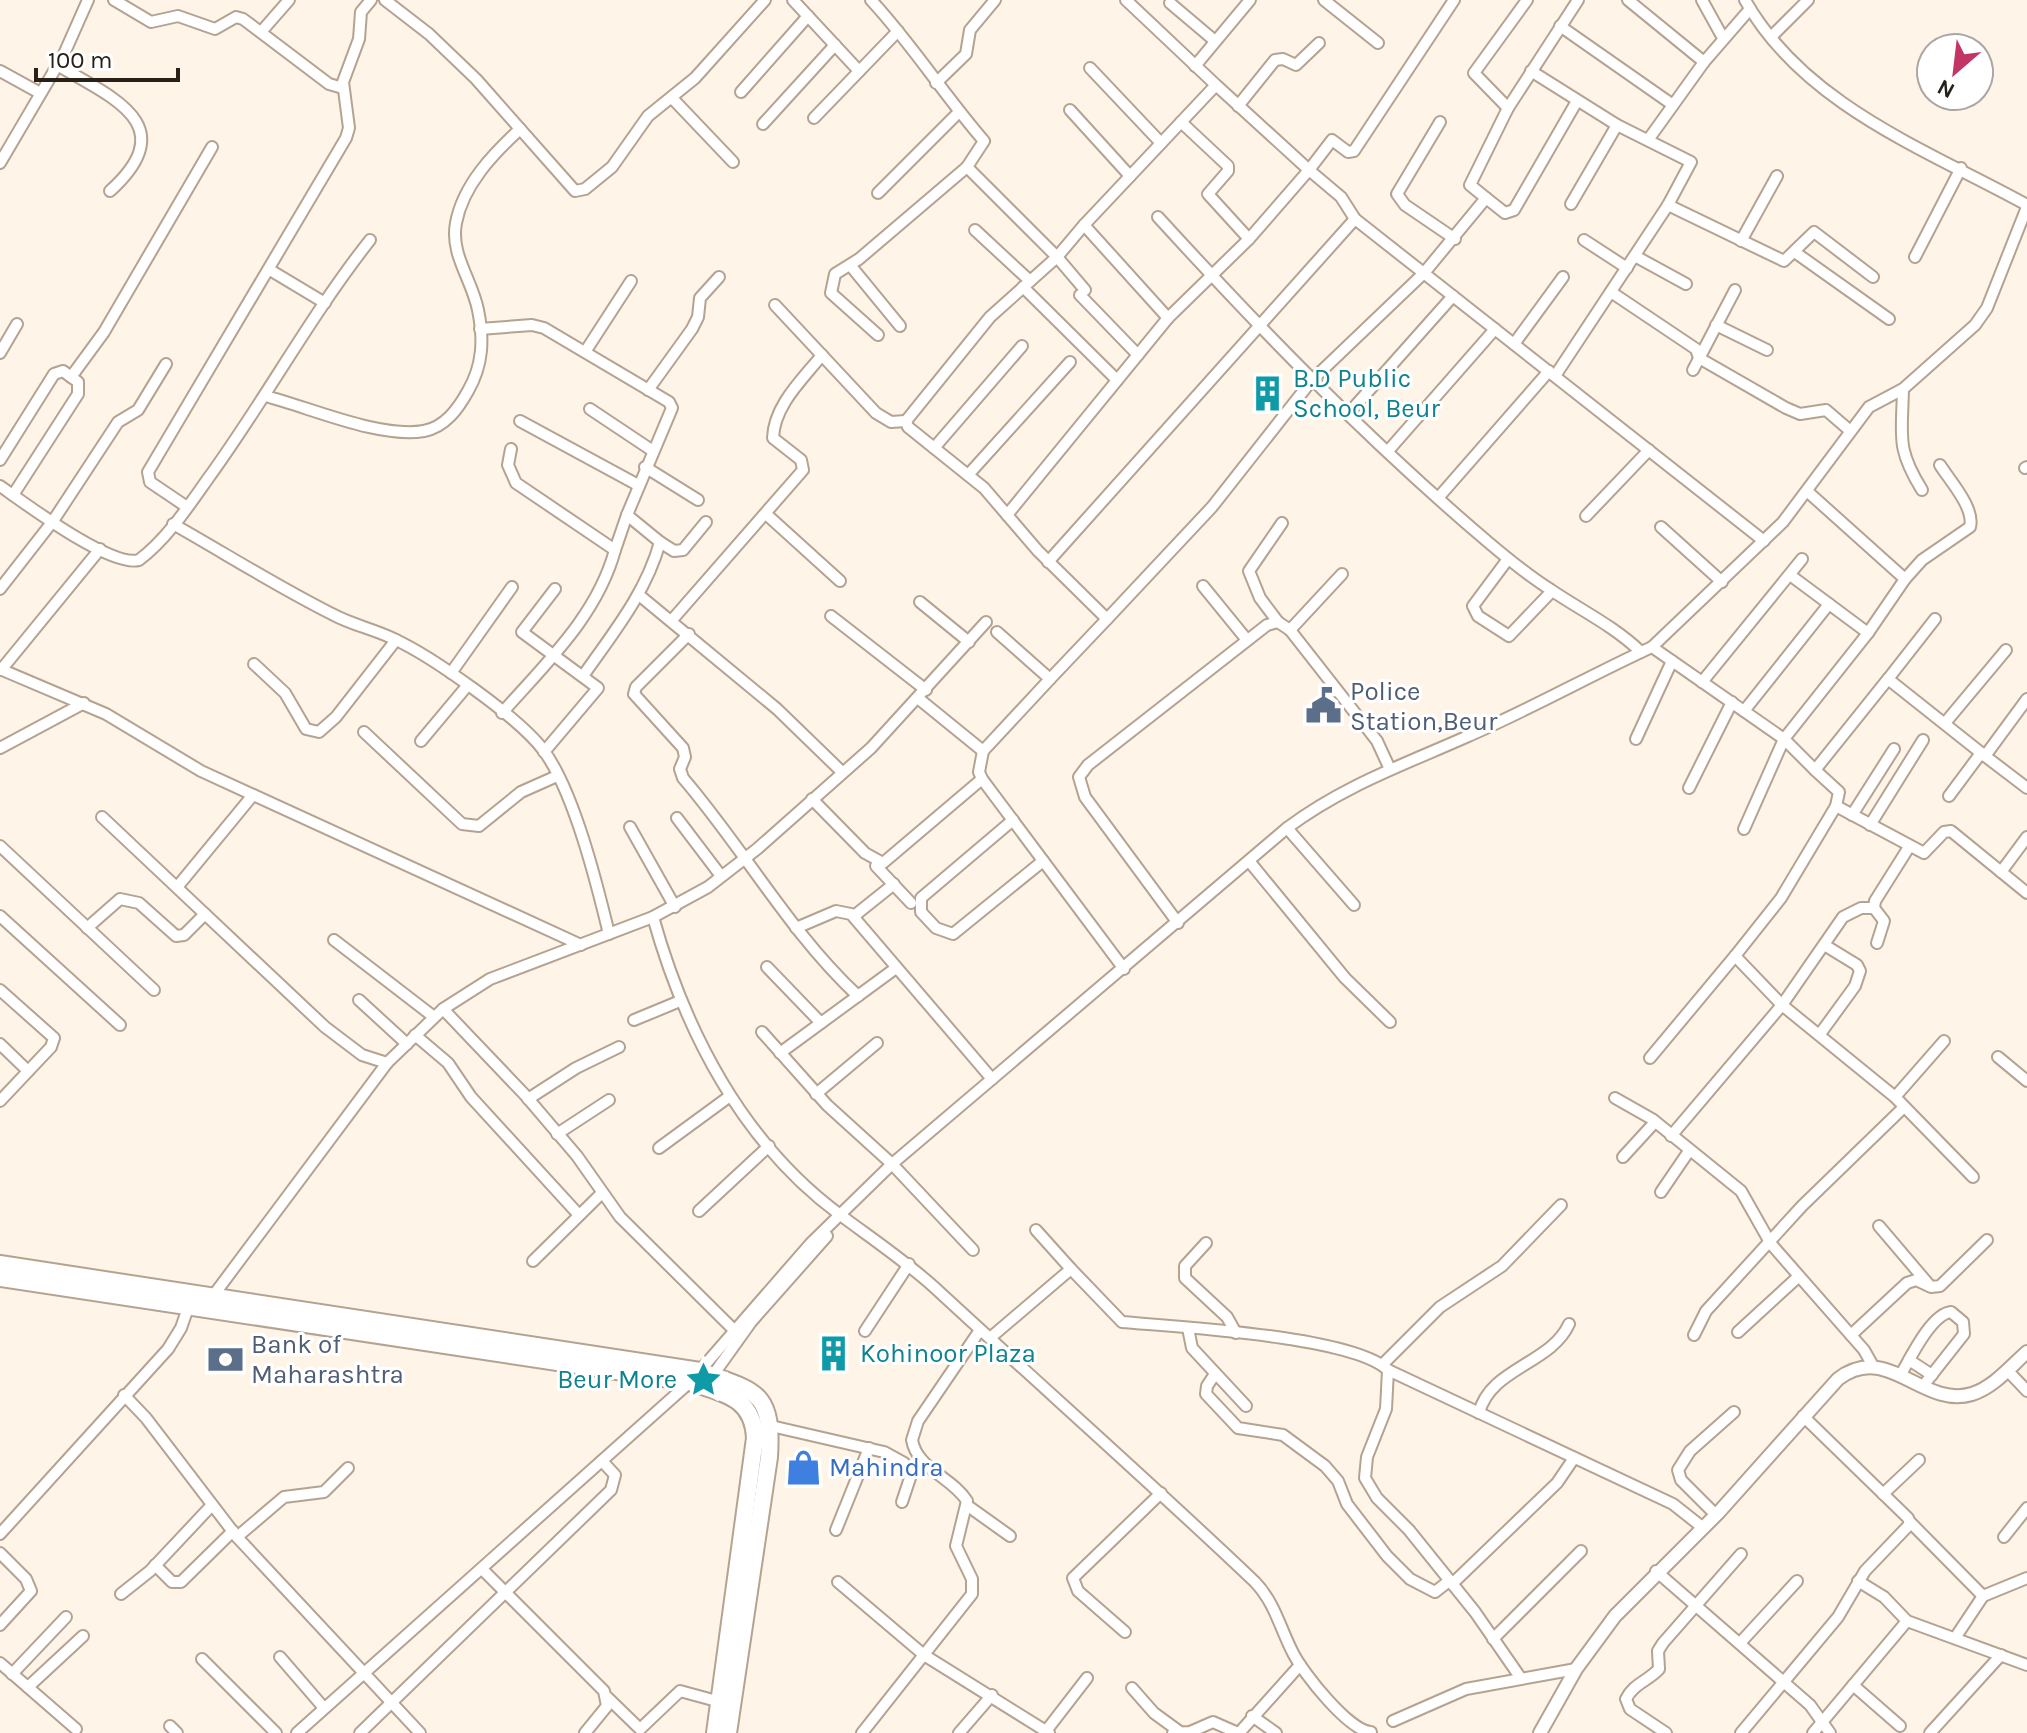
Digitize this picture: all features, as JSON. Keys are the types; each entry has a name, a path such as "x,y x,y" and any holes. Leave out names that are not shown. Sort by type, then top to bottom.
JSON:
{"highway":[{"path":"0,1264 191,1300 702,1379 758,1397 769,1410 771,1426 726,1703 715,1733"},
{"path":"0,1278 191,1300 213,1296 494,1346"},
{"path":"702,1379 741,1403 751,1413 754,1424 726,1703 728,1733"}],"street":[{"path":"0,163 57,65 88,0"},
{"path":"114,0 151,22 178,16 215,29 236,17 261,32 329,84 343,88"},
{"path":"261,32 289,0"},
{"path":"187,507 150,482 148,472 346,138 349,128 344,73 359,39 359,21 371,0"},
{"path":"385,0 476,79 567,185 580,191 612,167 641,123 713,59 765,0"},
{"path":"793,0 859,71"},
{"path":"1126,0 1238,106 1341,197 1355,219 1764,541"},
{"path":"1195,66 1250,0"},
{"path":"1324,0 1378,43"},
{"path":"1007,515 1168,318 1249,239 1332,140 1348,152 1354,151 1454,0"},
{"path":"1508,108 1474,73 1527,0"},
{"path":"1577,101 1514,210 1505,213 1470,185 1508,108 1578,0"},
{"path":"1628,0 1704,62"},
{"path":"1702,0 1723,38"},
{"path":"1771,37 1808,0"},
{"path":"936,83 966,54 970,30 993,1"},
{"path":"878,3 936,83 984,141 967,167 850,265 835,274 831,293 878,335"},
{"path":"1170,3 1215,41"},
{"path":"702,1379 734,1330 894,1166 1287,828 1335,795 1389,767 1465,738 1652,647 1764,541 1808,492 1848,429 1869,407 1903,389 1975,325 1987,308 2027,206 1868,119 1807,74 1771,37 1748,4 1648,140"},
{"path":"741,92 808,16"},
{"path":"1560,26 1673,105"},
{"path":"814,118 898,31"},
{"path":"1238,106 1275,60 1283,59 1296,65 1319,43"},
{"path":"763,124 835,45"},
{"path":"57,65 126,107 138,125 140,157 110,191"},
{"path":"1090,68 1161,143"},
{"path":"0,71 40,93"},
{"path":"1438,498 1552,373 1635,256 1691,162 1617,125 1531,71"},
{"path":"775,305 876,413 891,422 906,421 990,317 1057,257 1216,85"},
{"path":"672,98 733,162"},
{"path":"1070,110 1130,176"},
{"path":"878,193 959,112"},
{"path":"1181,122 1228,166 1228,171 1208,194 1249,239"},
{"path":"1440,122 1397,194 1405,205 1455,239"},
{"path":"1571,204 1617,125"},
{"path":"265,396 356,423 425,431 447,420 473,383 482,352 473,293 460,264 456,224 472,184 496,151 520,129"},
{"path":"71,377 110,322 212,147"},
{"path":"967,167 1057,257 1082,293 1138,355"},
{"path":"1915,257 1961,168"},
{"path":"1741,241 1777,176"},
{"path":"1124,969 982,779 979,765 983,751 1212,507 1312,380 1424,273 1486,198"},
{"path":"1668,205 1784,261 1796,253 1814,232 1873,277"},
{"path":"1158,217 1258,326 1438,498 1508,559 1552,591 1611,627 1641,652"},
{"path":"1048,562 1355,219"},
{"path":"1084,225 1168,318"},
{"path":"975,230 1117,380"},
{"path":"0,486 100,549 127,561 139,560 187,507 370,240"},
{"path":"1584,240 1627,268"},
{"path":"1796,253 1889,319"},
{"path":"1635,256 1686,284"},
{"path":"850,265 900,326"},
{"path":"270,270 325,303"},
{"path":"648,390 692,329 698,317 700,298 719,277"},
{"path":"1514,344 1563,277"},
{"path":"585,352 631,281"},
{"path":"1693,370 1735,290"},
{"path":"1611,292 1696,349 1699,358 1786,408 1800,414 1826,410 1848,429"},
{"path":"1348,414 1453,296"},
{"path":"0,353 17,324"},
{"path":"480,329 532,325 585,352 672,408 645,467 600,593 553,656 502,713"},
{"path":"1716,325 1767,350"},
{"path":"1388,451 1495,329"},
{"path":"934,448 1022,346"},
{"path":"672,620 796,480 804,465 773,438 773,430 785,401 822,355"},
{"path":"968,475 1070,362"},
{"path":"0,589 53,521 118,422 136,413 166,364"},
{"path":"0,460 54,374 60,371 80,385 78,394 13,495"},
{"path":"1903,389 1904,462 1922,490"},
{"path":"590,409 653,451"},
{"path":"520,421 638,485"},
{"path":"906,421 908,427 968,475 1048,562 1107,619"},
{"path":"511,449 508,465 516,483 615,550"},
{"path":"1586,516 1649,450"},
{"path":"1744,829 1784,739 1868,633 1905,579 1922,560 1970,527 1968,510 1940,465"},
{"path":"645,467 698,500"},
{"path":"1808,492 1905,579"},
{"path":"766,514 840,581"},
{"path":"627,515 660,542 679,552 706,522"},
{"path":"1282,523 1249,571 1260,598 1278,622 1290,630 1377,741 1389,767"},
{"path":"173,524 326,611 396,640 451,673 502,713 544,752 557,776 590,862 609,934"},
{"path":"1661,527 1722,582"},
{"path":"583,676 639,595 660,542"},
{"path":"100,549 0,670 84,703 152,740 185,763 581,945"},
{"path":"1508,559 1473,606 1478,616 1509,636 1552,591"},
{"path":"1702,682 1802,559"},
{"path":"1290,630 1342,574"},
{"path":"1790,575 1868,633"},
{"path":"1203,586 1247,640"},
{"path":"451,673 512,587"},
{"path":"544,752 597,691 596,685 522,632 555,589"},
{"path":"639,595 777,709 842,772"},
{"path":"920,602 969,642"},
{"path":"1744,711 1829,604"},
{"path":"831,616 983,751"},
{"path":"1815,770 1935,619"},
{"path":"213,1296 387,1063 438,1013 490,979 653,917 675,907 721,876 812,799 923,695 986,622"},
{"path":"1178,923 1085,797 1079,777 1088,765 1247,640 1278,622"},
{"path":"997,632 1050,679"},
{"path":"689,634 636,687 634,694 683,748 685,757 680,769 683,778 825,966 858,996"},
{"path":"254,664 285,693 306,729 319,732 336,717 396,640"},
{"path":"1650,1058 1781,898 1836,806 1839,792 1784,739 1652,647"},
{"path":"1945,723 2006,650"},
{"path":"1636,739 1672,661"},
{"path":"1888,679 2027,788"},
{"path":"421,741 467,686"},
{"path":"1949,796 2027,699"},
{"path":"1689,788 1732,702"},
{"path":"0,748 84,703"},
{"path":"364,732 471,828 479,826 521,792 557,776"},
{"path":"1870,825 1923,740"},
{"path":"1852,815 1894,749"},
{"path":"812,799 865,853 883,863 982,779"},
{"path":"178,886 253,795"},
{"path":"1836,806 1909,847 1927,852 1944,832 1951,831 2027,893"},
{"path":"102,817 340,1040 373,1060 387,1063"},
{"path":"677,818 721,876"},
{"path":"1013,820 921,898 921,912 942,933 953,934 1043,861"},
{"path":"630,827 675,907"},
{"path":"1287,828 1354,905"},
{"path":"2001,872 2027,837"},
{"path":"0,846 154,990"},
{"path":"1874,908 1877,896 1909,847"},
{"path":"1249,861 1345,978 1390,1022"},
{"path":"876,866 911,903"},
{"path":"854,916 894,884"},
{"path":"87,928 120,899 139,903 176,936 184,935 205,914"},
{"path":"1671,1136 1782,1005 1826,946 1843,917 1861,908 1874,908"},
{"path":"1874,908 1884,921 1877,943"},
{"path":"796,928 836,911 846,910 854,916 992,1079"},
{"path":"0,916 120,1025"},
{"path":"653,917 680,1001 730,1096 769,1146 842,1216 909,1264 1263,1590 1300,1665 1352,1722 1369,1733"},
{"path":"334,940 438,1013 528,1099 620,1217 734,1330"},
{"path":"1820,1034 1855,986 1860,971 1857,965 1826,946"},
{"path":"1735,956 1782,1005 1895,1097 1973,1177"},
{"path":"767,967 821,1023"},
{"path":"780,1053 896,968"},
{"path":"0,990 54,1038 51,1047 0,1101"},
{"path":"359,1000 407,1044"},
{"path":"634,1020 680,1001"},
{"path":"762,1032 816,1094 894,1166 973,1250"},
{"path":"415,1035 448,1063 471,1097 579,1215"},
{"path":"1895,1097 1944,1041"},
{"path":"816,1094 877,1043"},
{"path":"0,1044 28,1071"},
{"path":"528,1099 576,1068 619,1047"},
{"path":"1998,1057 2027,1081"},
{"path":"659,1148 730,1096"},
{"path":"1615,1098 1655,1122 1747,1198 1771,1244 1851,1335 1873,1366"},
{"path":"557,1134 609,1100"},
{"path":"1694,1335 1706,1311 1771,1244 1802,1206 1903,1108"},
{"path":"1623,1157 1655,1122"},
{"path":"699,1211 769,1146"},
{"path":"1661,1192 1689,1151"},
{"path":"533,1261 602,1193"},
{"path":"1520,1677 1451,1583 1409,1530 1377,1498 1365,1478 1367,1457 1386,1409 1385,1368 1440,1307 1502,1266 1561,1205"},
{"path":"297,1733 602,1461 702,1379 842,1216"},
{"path":"1879,1226 1931,1287"},
{"path":"1036,1230 1122,1322 1236,1333 1352,1351 1673,1504 1702,1527"},
{"path":"1851,1335 1907,1283 1916,1280 1931,1287 1940,1286 1987,1240"},
{"path":"1206,1243 1185,1266 1185,1278 1227,1317 1236,1333"},
{"path":"865,1331 909,1264"},
{"path":"990,1338 1071,1269"},
{"path":"1738,1332 1798,1277"},
{"path":"2,1528 172,1344 191,1300"},
{"path":"1900,1376 1942,1314 1951,1312 1963,1322 1964,1334 1923,1386"},
{"path":"1479,1413 1482,1404 1495,1389 1524,1363 1553,1348 1569,1324"},
{"path":"1188,1328 1192,1348 1246,1406"},
{"path":"980,1330 918,1421 912,1440 917,1456 963,1494 968,1506 1010,1536"},
{"path":"1540,1733 1599,1635 1656,1571 1716,1515 1803,1416 1853,1368 1873,1366 1953,1397 1988,1387 2027,1352"},
{"path":"1909,1360 1932,1375"},
{"path":"2007,1370 2027,1391"},
{"path":"1215,1374 1206,1394 1233,1425 1247,1432 1276,1433 1297,1443 1335,1477 1351,1510 1410,1579 1435,1592 1451,1583 1557,1483 1574,1458"},
{"path":"124,1395 146,1418 235,1534 420,1733"},
{"path":"1716,1515 1681,1480 1678,1470 1690,1451 1734,1412"},
{"path":"1803,1416 1983,1596"},
{"path":"771,1426 869,1448 895,1457 909,1469 910,1481 902,1502"},
{"path":"836,1530 869,1448"},
{"path":"1883,1494 1919,1460"},
{"path":"360,1733 615,1485 615,1475 602,1461"},
{"path":"155,1565 172,1582 181,1582 235,1534 284,1497 324,1492 348,1468"},
{"path":"1125,1632 1078,1591 1073,1578 1161,1493"},
{"path":"121,1594 155,1565 212,1505"},
{"path":"862,1733 972,1594 972,1579 956,1546 968,1506"},
{"path":"2004,1537 2027,1508"},
{"path":"1741,1733 1838,1617 1858,1581 1910,1522"},
{"path":"1493,1639 1581,1551"},
{"path":"0,1553 26,1579 31,1591 0,1625"},
{"path":"1666,1733 1630,1709 1626,1699 1633,1688 1649,1680 1659,1669 1659,1647 1741,1554"},
{"path":"482,1569 573,1657 640,1731 680,1691 726,1703"},
{"path":"1656,1571 1784,1681 1830,1733"},
{"path":"1955,1638 1983,1596 2027,1578"},
{"path":"1740,1643 1797,1581"},
{"path":"1858,1581 1884,1597 1907,1621 2027,1665"},
{"path":"838,1582 924,1655 1047,1732 1087,1678"},
{"path":"12,1674 66,1617"},
{"path":"1813,1733 1907,1621"},
{"path":"28,1687 83,1636"},
{"path":"1930,1733 2001,1655"},
{"path":"280,1657 324,1708"},
{"path":"202,1659 276,1733"},
{"path":"0,1663 76,1729"},
{"path":"1173,1733 1213,1722 1239,1733 1300,1665"},
{"path":"1393,1721 1466,1689 1576,1669"},
{"path":"1853,1685 1900,1726"},
{"path":"1132,1688 1154,1713 1180,1732"},
{"path":"959,1733 992,1695"},
{"path":"585,1733 607,1706 607,1697"},
{"path":"1252,1716 1276,1733"}],"place":[{"name":"B.D Public School, Beur","path":"1267,393"},
{"name":"Police Station,Beur","path":"1324,706"},
{"name":"Kohinoor Plaza","path":"834,1353"},
{"name":"Bank of Maharashtra","path":"225,1359"},
{"name":"Beur More","path":"703,1379"},
{"name":"Mahindra","path":"803,1467"}]}
